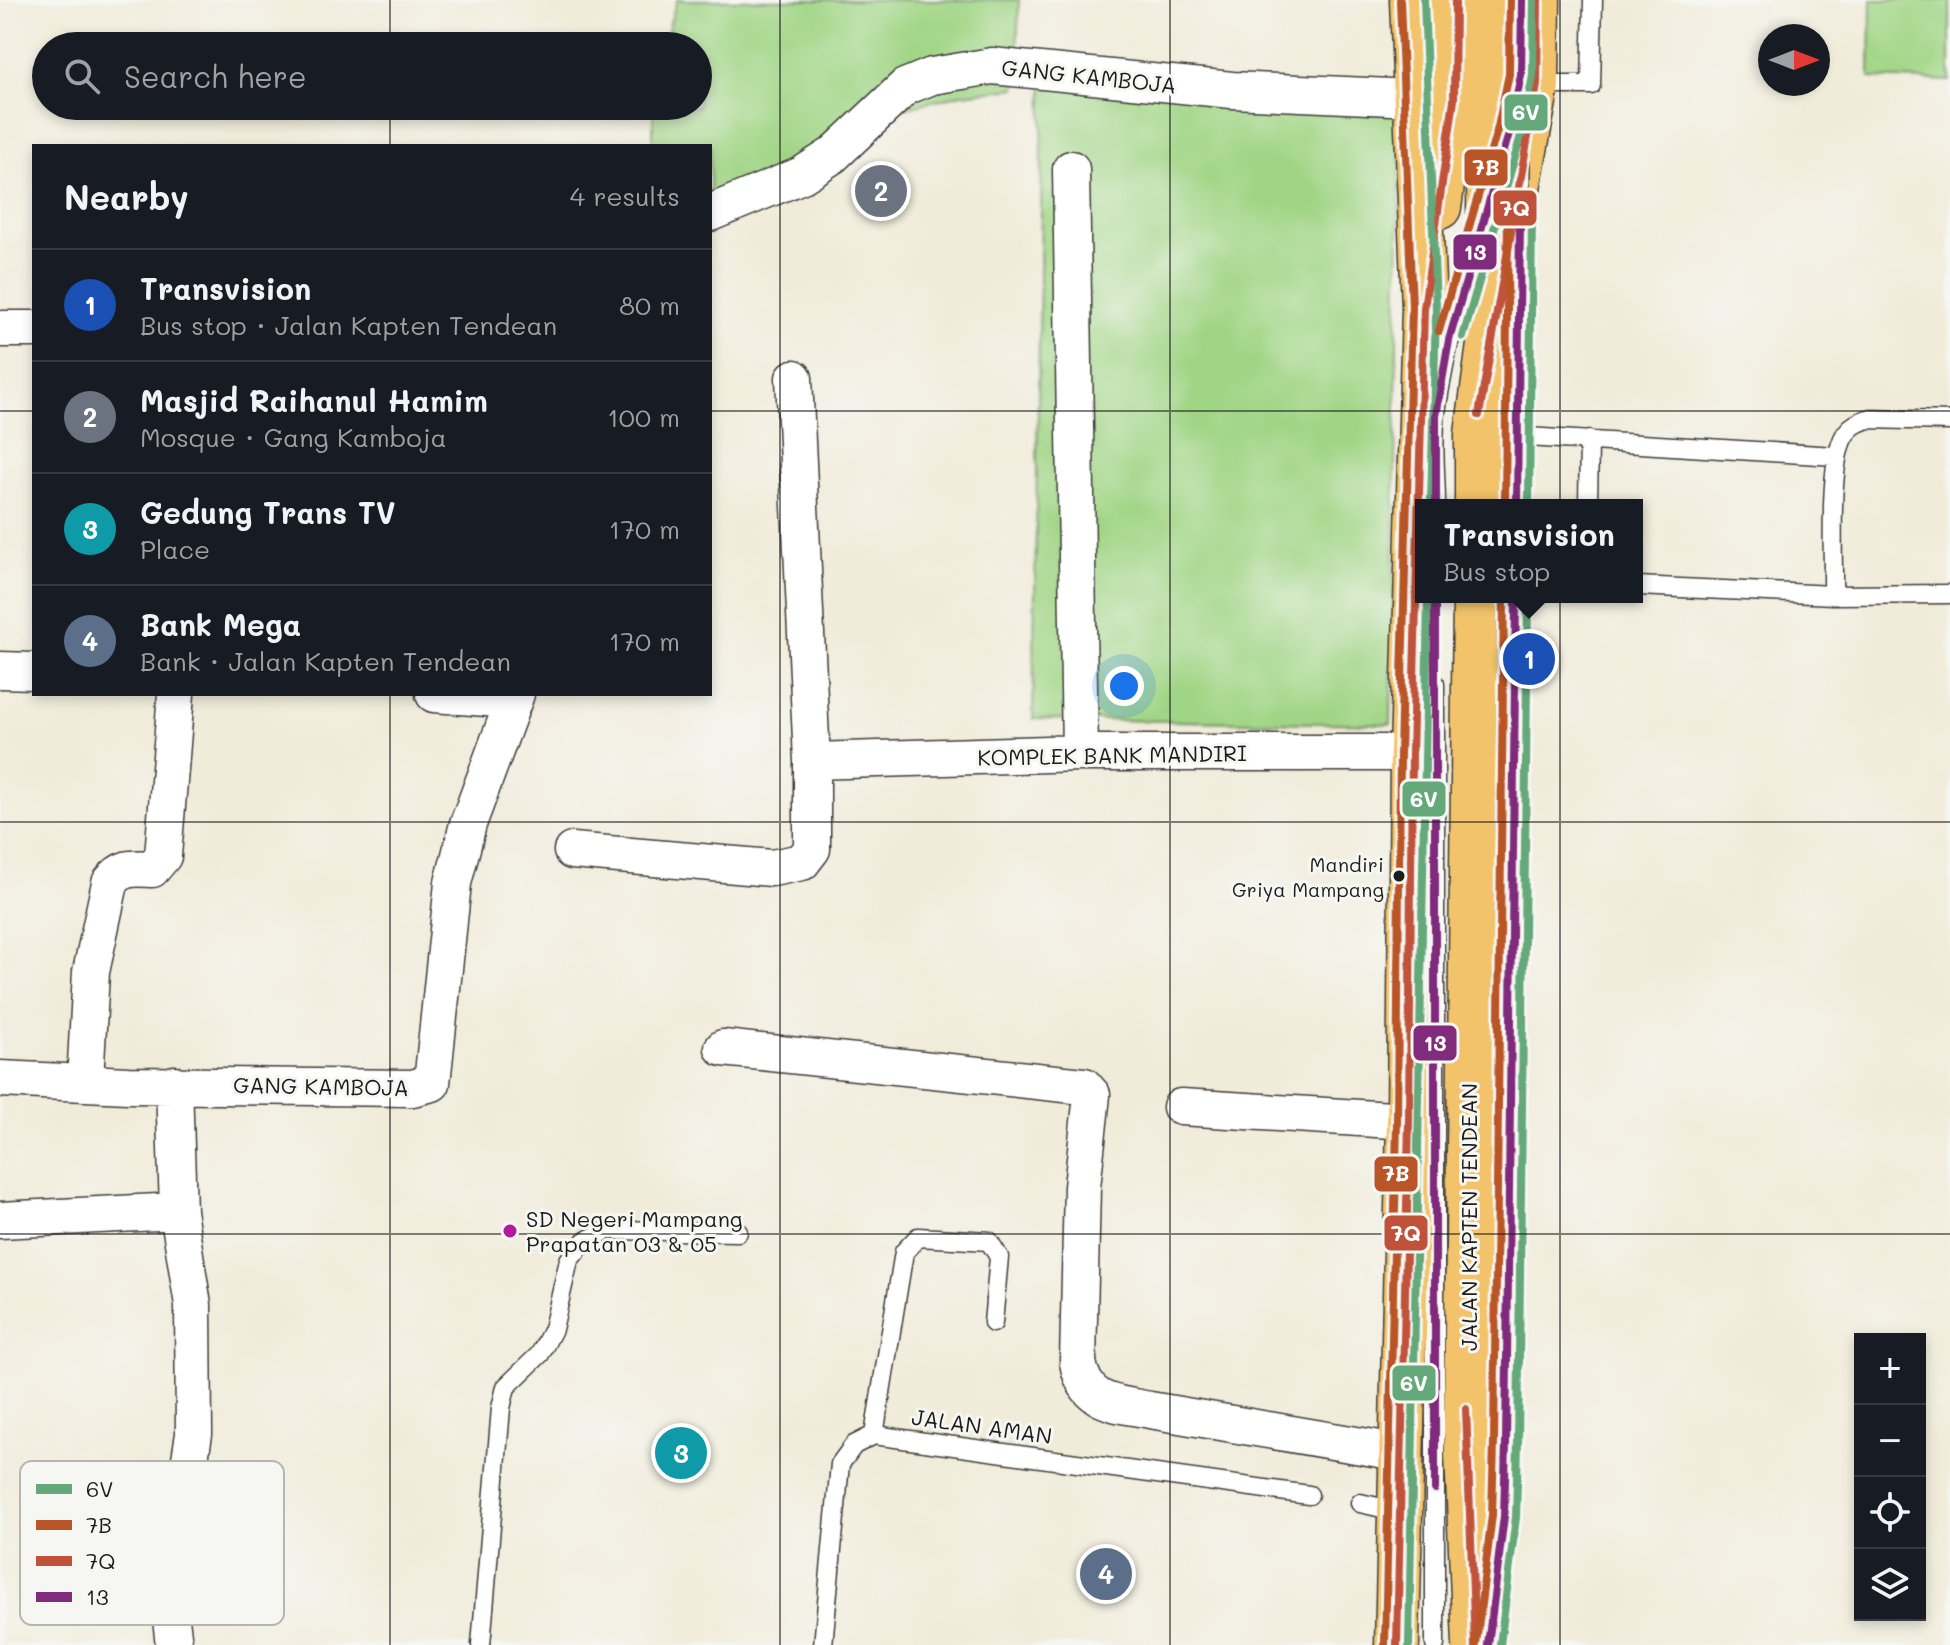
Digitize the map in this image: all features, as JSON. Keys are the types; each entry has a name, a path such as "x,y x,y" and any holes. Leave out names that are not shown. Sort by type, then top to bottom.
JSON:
{"main road":[{"path":"1412,0 1424,308 1419,499"},
{"path":"1424,308 1454,100 1455,0"},
{"path":"1489,345 1490,0"},
{"path":"1477,499 1477,434 1538,0"},
{"path":"1397,1645 1380,1508 1403,1453 1416,603"},
{"name":"JALAN KAPTEN TENDEAN","path":"1475,603 1466,1413 1475,1645"}],"street":[{"name":"GANG KAMBOJA","path":"712,212 802,175 833,155 905,87 932,76 992,66 1232,90 1414,98"},
{"path":"1071,169 1080,753"},
{"path":"0,329 32,329"},
{"path":"572,851 772,868 802,862 812,849 812,761 794,378"},
{"path":"0,670 32,671"},
{"path":"85,1082 91,972 110,883 118,872 130,868 152,869 163,856 176,696"},
{"path":"487,696 514,697"},
{"name":"GANG KAMBOJA","path":"0,1079 412,1088 432,1083 453,883 468,824 514,697"},
{"name":"KOMPLEK BANK MANDIRI","path":"812,761 1080,753 1412,753"},
{"path":"723,1048 1084,1086 1092,1095 1082,1187 1078,1362 1081,1382 1090,1393 1112,1403 1403,1453"},
{"path":"174,1084 178,1211 193,1305 194,1434 190,1461"},
{"path":"1181,1107 1409,1121"},
{"path":"0,1220 178,1211"},
{"path":"172,1625 174,1645"}],"lane":[{"path":"1517,499 1529,80 1522,0"},
{"path":"1529,80 1591,85 1593,0"},
{"path":"1436,499 1436,416 1449,340 1529,80"},
{"path":"1833,595 1836,456 1845,433 1868,419 1950,421"},
{"path":"1477,434 1836,456"},
{"path":"1588,499 1589,440"},
{"path":"1643,586 1833,595 1950,594"},
{"path":"1435,603 1435,1645"},
{"path":"1488,1645 1504,1516 1506,1443 1516,603"},
{"path":"481,1645 501,1408 506,1387 540,1354 553,1329 569,1260 585,1241 608,1230 738,1232"},
{"path":"823,1645 840,1464 854,1445 874,1435 904,1252 911,1241 918,1237 989,1241 996,1246 999,1257 993,1323"},
{"name":"JALAN AMAN","path":"874,1435 1309,1495"}],"green space":[{"path":"677,0 1019,0 1016,88 962,94 879,114 712,205 712,144 653,144 653,120 712,120 712,32 667,32"},
{"path":"1871,0 1950,0 1950,81 1870,78"},
{"path":"1043,83 1401,89 1391,724 1033,719"}],"transit line":[{"name":"7B","path":"1385,1645 1397,1121 1400,753 1412,308 1400,0"},
{"name":"6V","path":"1424,0 1436,308 1431,499"},
{"name":"7Q","path":"1419,499 1424,308 1454,100 1455,0"},
{"name":"7B","path":"1439,331 1498,127 1509,74 1510,0"},
{"name":"13","path":"1436,499 1436,416 1449,340 1510,130 1521,75 1522,0"},
{"name":"6V","path":"1463,337 1522,132 1533,76 1534,0"},
{"name":"7Q","path":"1479,415 1537,85 1538,0"},
{"name":"7B","path":"1505,499 1508,216"},
{"name":"6V","path":"1529,499 1532,216"},
{"name":"13","path":"1517,499 1520,220"},
{"name":"7Q","path":"1397,1645 1409,1121 1416,603"},
{"name":"6V","path":"1409,1645 1428,603"},
{"name":"13","path":"1435,603 1435,1489"},
{"name":"7B","path":"1476,1644 1492,1515 1494,1443 1504,603"},
{"name":"13","path":"1488,1645 1504,1516 1506,1443 1516,603"},
{"name":"6V","path":"1500,1645 1516,1517 1518,1443 1528,603"},
{"name":"7Q","path":"1466,1409 1475,1645"}],"place":[{"name":"Masjid Raihanul Hamim","path":"881,191"},
{"name":"Transvision","path":"1529,659"},
{"name":"Mandiri Griya Mampang","path":"1399,876"},
{"name":"SD Negeri Mampang Prapatan 03 & 05","path":"510,1231"},
{"name":"Gedung Trans TV","path":"681,1453"},
{"name":"Bank Mega","path":"1106,1574"}]}
